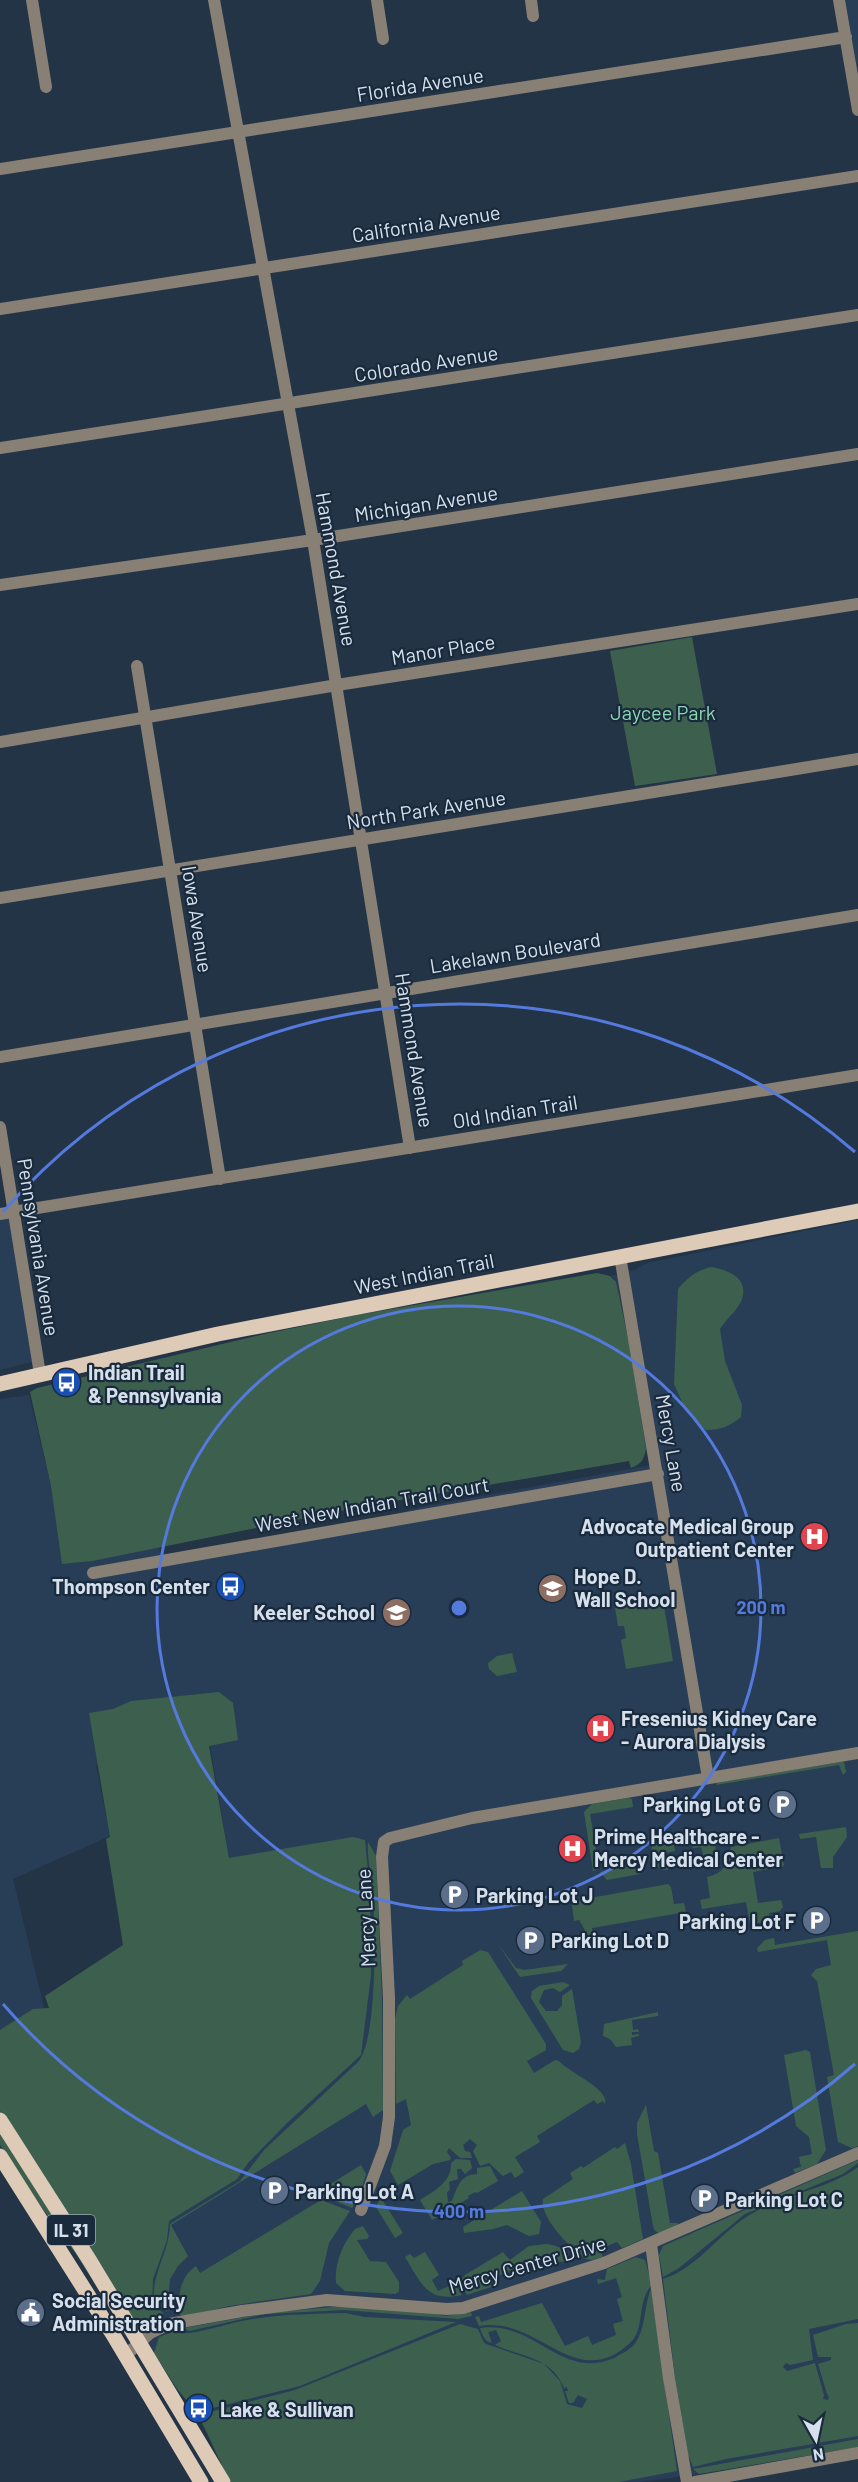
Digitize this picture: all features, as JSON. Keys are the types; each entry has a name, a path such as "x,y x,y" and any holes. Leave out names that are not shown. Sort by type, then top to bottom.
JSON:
{"main road":[{"name":"West Indian Trail","path":"0,1384 218,1334 858,1211"},
{"name":"IL 31","path":"0,2120 140,2342 223,2482"},
{"path":"0,2156 126,2355 201,2482"}],"street":[{"path":"32,0 46,87"},
{"name":"Hammond Avenue","path":"214,0 313,540 410,1148"},
{"path":"377,0 383,39"},
{"path":"531,0 533,16"},
{"path":"839,0 858,110"},
{"name":"Florida Avenue","path":"0,169 846,37"},
{"name":"California Avenue","path":"0,309 858,176"},
{"name":"Colorado Avenue","path":"0,448 858,315"},
{"name":"Michigan Avenue","path":"0,585 313,540 858,454"},
{"name":"Manor Place","path":"0,742 337,685 858,604"},
{"name":"Iowa Avenue","path":"137,666 220,1179"},
{"name":"North Park Avenue","path":"0,898 858,759"},
{"name":"Lakelawn Boulevard","path":"0,1057 858,915"},
{"name":"Old Indian Trail","path":"0,1214 858,1075"},
{"name":"Pennsylvania Avenue","path":"0,1127 40,1374"},
{"name":"Mercy Lane","path":"620,1256 708,1779"},
{"name":"West New Indian Trail Court","path":"93,1573 658,1474"},
{"name":"Mercy Lane","path":"361,2210 385,2146 389,2117 389,1998 381,1857 384,1842 397,1836 472,1818 858,1753"},
{"name":"Mercy Center Drive","path":"126,2355 150,2333 177,2322 327,2300 447,2309 463,2308 604,2264 858,2153"},
{"path":"651,2244 669,2378 687,2482"},
{"path":"694,2482 858,2453"}],"shaded area":[{"path":"845,0 858,0 858,74"},
{"path":"21,1217 44,1359 0,1370 0,1220"},
{"name":"Prime Healthcare - Mercy Medical Center","path":"858,1220 858,2447 640,2482 231,2482 213,2443 193,2409 155,2356 0,2109 0,1399 29,1395 51,1486 63,1564 159,1547 161,1556 650,1465 630,1348 614,1279 610,1276 635,1270 647,1263","holes":["210,1744 229,1858 207,1923 47,2020 13,1879 110,1836 96,1765"]}],"green space":[{"name":"Jaycee Park","path":"692,637 717,774 635,786 610,651"},
{"path":"711,1267 730,1273 742,1285 740,1303 720,1329 725,1361 742,1405 741,1417 737,1420 721,1428 706,1430 686,1411 674,1384 678,1289 693,1275"},
{"path":"597,1273 610,1276 616,1282 630,1348 646,1449 642,1461 631,1468 629,1461 365,1506 92,1561 62,1564 51,1486 30,1392 37,1388 264,1334 357,1315"},
{"path":"663,1600 673,1661 626,1669 621,1640 626,1638 624,1626 618,1626 615,1608"},
{"path":"512,1653 517,1672 497,1676 489,1669 488,1663 497,1656"},
{"path":"219,1692 233,1703 238,1740 209,1746 229,1858 353,1837 365,1840 370,1893 371,1975 361,2055 286,2124 248,2163 237,2179 169,2221 167,2240 153,2279 152,2303 164,2314 143,2324 135,2322 0,2111 0,2030 33,2009 49,2008 45,1996 123,1945 106,1839 110,1837 89,1713 113,1709 131,1701"},
{"path":"844,1762 846,1772 843,1775 839,1765 716,1785 718,1782"},
{"path":"632,1799 633,1807 590,1814 599,1869 593,1871 584,1812 592,1804"},
{"path":"846,1827 847,1837 833,1857 833,1868 821,1868 816,1837 800,1839 799,1834"},
{"path":"702,1834 713,1840 716,1852 710,1862 705,1863 701,1847 693,1848 690,1835"},
{"path":"673,1838 675,1851 666,1853 668,1870 663,1870 653,1860 652,1845 656,1841"},
{"path":"779,1838 784,1866 753,1872 758,1903 781,1900 783,1907 780,1911 769,1913 770,1921 750,1924 746,1902 702,1909 700,1900 710,1898 707,1877 722,1870 729,1858 731,1847"},
{"path":"368,1842 376,1856 382,1999 383,2110 373,2117 366,2104 171,2225 188,2256 170,2279 167,2312 154,2301 154,2291 170,2224 240,2181 265,2149 358,2062 364,2050 369,2031 374,1981 373,1893"},
{"path":"643,1864 643,1871 640,1874 607,1880 600,1872"},
{"path":"668,1884 671,1887 674,1904 684,1903 686,1912 592,1928 595,1949 587,1949 582,1933 585,1930 579,1920 574,1921 572,1905 574,1901"},
{"path":"858,1931 858,2146 852,2148 838,2142 827,2077 834,2075 817,1981 811,1975 816,1969 831,1965 827,1940 758,1952 757,1948 765,1940 774,1938 775,1945"},
{"path":"498,1944 516,1968 524,1970 568,1964 561,1971 520,1977"},
{"path":"480,1950 488,1952 546,2044 546,2050 527,2061 534,2073 555,2060 559,2061 595,2087 605,2098 605,2104 603,2101 597,2104 594,2100 537,2136 540,2142 515,2157 524,2172 515,2178 511,2172 503,2176 489,2163 480,2166 473,2151 477,2145 470,2139 463,2145 472,2158 460,2158 449,2148 447,2152 450,2160 433,2164 398,2185 390,2171 403,2130 411,2125 406,2099 396,2104 395,2019 398,2006 407,1995 410,1999 463,1965 462,1961"},
{"path":"563,1982 570,1985 560,1992 553,1988 544,1990 539,2002 546,2011 557,2011 562,2005 562,1996 572,1989 581,2042 579,2049 573,2053 563,2050 531,1998 532,1991 539,1986"},
{"path":"658,2012 658,2016 632,2020 633,2030 638,2029 639,2032 632,2032 632,2035 639,2034 639,2036 631,2038 632,2045 616,2047 610,2039 603,2036 604,2024"},
{"path":"806,2050 810,2052 826,2150 817,2164 795,2173 793,2169 801,2167 799,2157 812,2154 809,2137 796,2126 784,2055"},
{"path":"646,2105 654,2151 658,2153 670,2223 678,2223 677,2226 660,2234 653,2226 637,2134 637,2123"},
{"path":"0,2131 52,2211 126,2334 76,2254 0,2145"},
{"path":"625,2143 631,2164 643,2239 622,2248 617,2242 600,2249 603,2257 586,2259 565,2241 551,2224 543,2206 543,2199 573,2179 570,2173 581,2166 583,2168"},
{"path":"456,2159 470,2160 472,2168 465,2174 461,2169 457,2169 458,2179 449,2182 448,2202 452,2201 463,2179 477,2174 477,2168 490,2166 498,2181 468,2196 469,2198 432,2220 420,2200 445,2181 451,2170 451,2163"},
{"path":"858,2160 858,2163 843,2174 745,2214 679,2268 663,2277 659,2255 663,2246"},
{"path":"361,2165 366,2174 359,2196 352,2208 325,2197 321,2190"},
{"path":"858,2167 858,2319 809,2329 813,2360 790,2365 786,2363 783,2367 787,2371 815,2363 824,2395 823,2399 828,2400 818,2364 831,2360 831,2357 818,2357 813,2335 846,2324 858,2323 858,2436 693,2467 688,2454 675,2376 663,2279 697,2259 748,2216 775,2203 834,2181"},
{"path":"393,2191 394,2193 383,2201 403,2233 395,2238 376,2207 380,2199"},
{"path":"522,2191 541,2222 539,2234 529,2236 507,2225 464,2233 463,2227"},
{"path":"321,2200 350,2211 329,2243 320,2281 311,2294 229,2306 183,2317 180,2315 181,2288 186,2276 196,2266 200,2273"},
{"path":"363,2226 369,2236 367,2239 357,2240 370,2261 386,2262 399,2282 399,2291 396,2294 345,2291 336,2283 336,2269 343,2247 355,2229"},
{"path":"546,2244 562,2249 570,2262 534,2261 495,2277 491,2287 467,2295 459,2282 465,2275 503,2252 510,2260 529,2246"},
{"path":"425,2252 439,2275 432,2280 438,2291 456,2283 462,2295 441,2296 426,2289 405,2257 410,2254 414,2258"},
{"path":"636,2257 645,2260 652,2285 644,2299 638,2331 634,2338 609,2357 591,2360 573,2357 520,2331 500,2326 479,2326 475,2317 479,2316 481,2322 542,2303 565,2346 588,2336 592,2345 616,2335 613,2324 623,2321 617,2299 622,2297 616,2278 598,2284 597,2279 605,2280 607,2269"},
{"path":"651,2289 677,2471 619,2482 231,2482 198,2415 295,2390 460,2324 478,2329 486,2344 544,2364 495,2345 501,2341 496,2330 488,2332 492,2343 487,2341 480,2328 499,2328 517,2333 563,2357 578,2362 595,2363 614,2358 634,2345 642,2330","holes":["544,2364 559,2378 564,2388 567,2387 568,2391 565,2391 569,2403 573,2403 578,2395 587,2399 582,2408 567,2404 560,2381"]},
{"path":"346,2306 446,2316 471,2312 472,2316 458,2319 344,2310 265,2314 189,2331 183,2328 274,2312"},
{"path":"346,2313 364,2317 456,2322 300,2386 205,2410 204,2406 200,2406 201,2411 196,2412 177,2389 154,2353 159,2337 180,2329 183,2333 188,2333 259,2318"},
{"path":"858,2439 858,2447 699,2474 693,2469"}],"place":[{"name":"Indian Trail & Pennsylvania","path":"67,1383"},
{"name":"Advocate Medical Group Outpatient Center","path":"815,1537"},
{"name":"Thompson Center","path":"231,1586"},
{"name":"Hope D. Wall School","path":"553,1588"},
{"name":"Keeler School","path":"396,1612"},
{"name":"Fresenius Kidney Care - Aurora Dialysis","path":"600,1729"},
{"name":"Parking Lot G","path":"782,1804"},
{"name":"Prime Healthcare - Mercy Medical Center","path":"573,1848"},
{"name":"Parking Lot J","path":"455,1895"},
{"name":"Parking Lot F","path":"817,1921"},
{"name":"Parking Lot D","path":"530,1940"},
{"name":"Parking Lot A","path":"274,2191"},
{"name":"Parking Lot C","path":"704,2199"},
{"name":"Social Security Administration","path":"31,2312"},
{"name":"Lake & Sullivan","path":"199,2409"}]}
